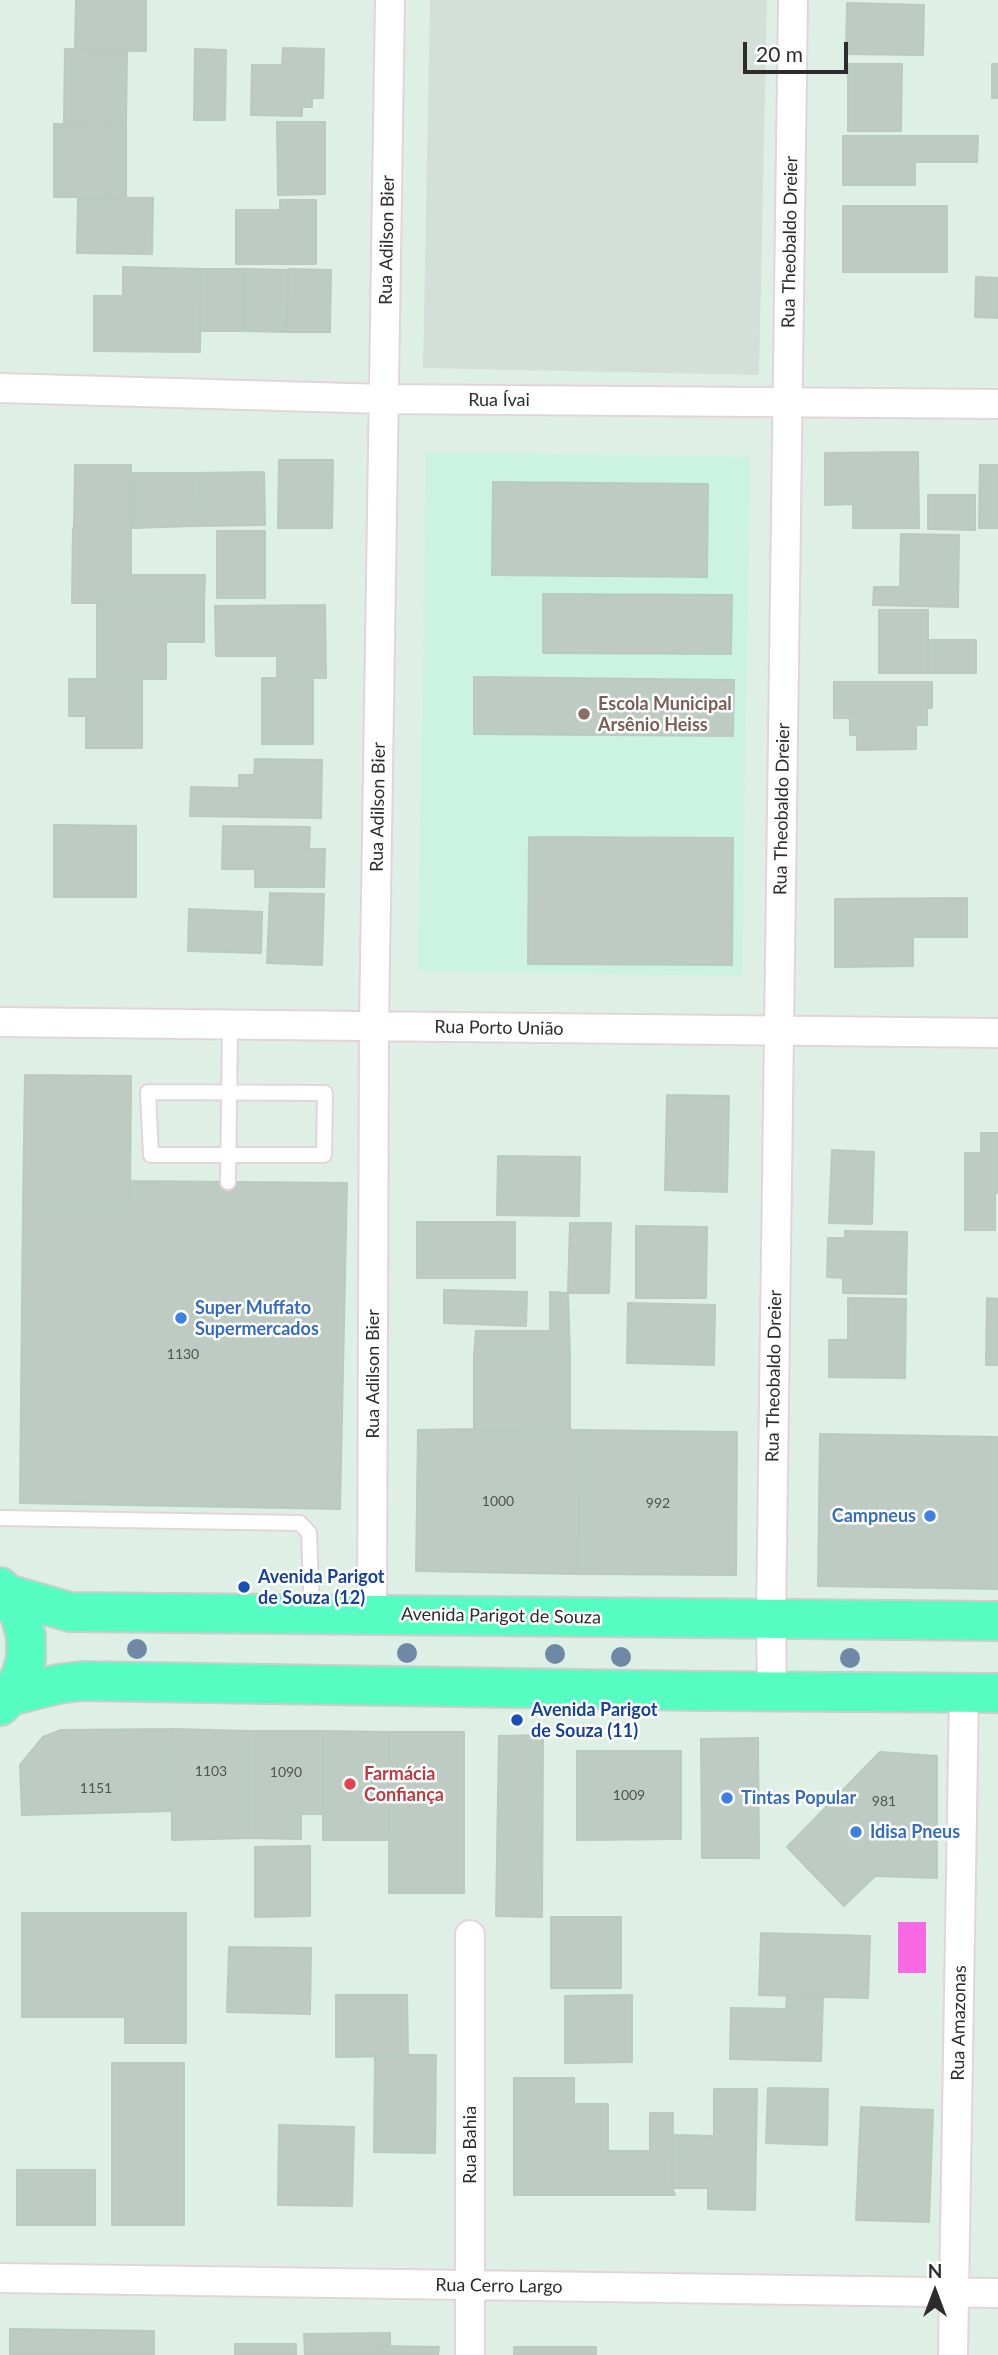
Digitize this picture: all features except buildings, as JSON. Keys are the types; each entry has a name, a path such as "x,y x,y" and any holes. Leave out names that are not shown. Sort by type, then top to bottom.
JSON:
{"main road":[{"name":"Avenida Parigot de Souza","path":"4,1591 71,1612 998,1622"},
{"name":"Avenida Parigot de Souza","path":"4,1591 20,1614 26,1636 26,1659 20,1678 5,1701"},
{"name":"Avenida Parigot de Souza","path":"5,1701 58,1684 81,1681 981,1692"}],"street":[{"name":"Rua Adilson Bier","path":"372,1615 374,1026 390,0"},
{"name":"Rua Theobaldo Dreier","path":"772,1690 793,0"},
{"name":"Rua Ívai","path":"0,388 385,399 998,404"},
{"name":"Rua Porto União","path":"0,1022 998,1033"},
{"name":"Rua Amazonas","path":"953,2355 981,1692"},
{"name":"Rua Bahia","path":"470,1934 470,2355"},
{"name":"Rua Cerro Largo","path":"0,2278 998,2293"}],"lane":[{"path":"228,1182 230,1025"},
{"path":"148,1092 229,1093 325,1093 324,1155 151,1155 148,1092"},
{"path":"0,1518 300,1523 309,1533 312,1614"}],"shaded area":[{"path":"430,0 767,0 759,375 423,368"},
{"name":"Escola Municipal Arsênio Heiss","path":"426,452 750,457 742,976 418,971"},
{"path":"898,1922 926,1922 926,1973 898,1973"}],"place":[{"name":"Escola Municipal Arsênio Heiss","path":"584,714"},
{"name":"Super Muffato Supermercados","path":"181,1318"},
{"name":"Campneus","path":"930,1516"},
{"name":"Avenida Parigot de Souza (12)","path":"244,1587"},
{"name":"Avenida Parigot de Souza (11)","path":"517,1720"},
{"name":"Farmácia Confiança","path":"350,1784"},
{"name":"Tintas Popular","path":"727,1798"},
{"name":"Idisa Pneus","path":"856,1832"}]}
